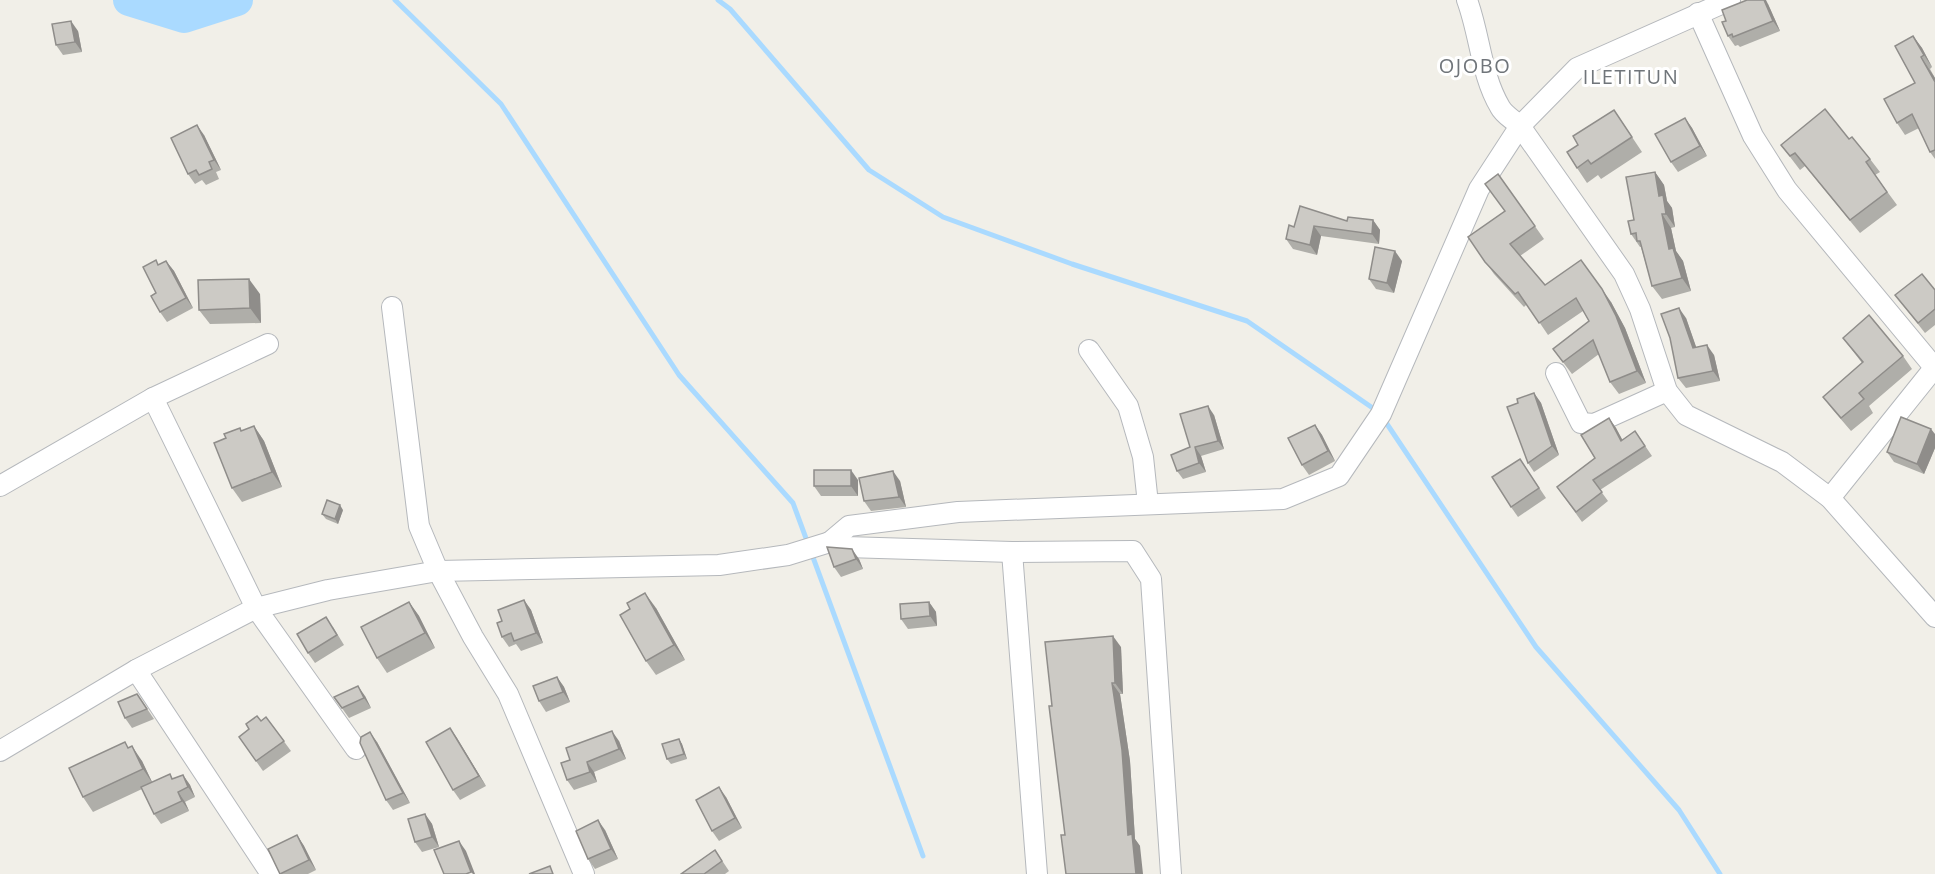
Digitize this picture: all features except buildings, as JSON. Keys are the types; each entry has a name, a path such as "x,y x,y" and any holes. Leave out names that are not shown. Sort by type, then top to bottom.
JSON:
{"street":[{"path":"1467,0 1475,21 1489,84 1501,109 1520,126 1624,274 1640,309 1667,391 1686,415 1782,462 1830,498 1935,617"},
{"path":"0,751 136,670 256,608 328,590 438,571 719,565 788,555 822,545 849,526 865,523 958,512 1283,499 1339,476 1381,414 1479,189 1520,126 1577,68 1730,0"},
{"path":"1698,13 1753,136 1787,190 1935,367 1830,498"},
{"path":"392,307 419,526 438,571 472,637 508,694 584,874"},
{"path":"0,486 153,398 268,344"},
{"path":"1089,350 1128,406 1143,457 1148,504"},
{"path":"1556,373 1581,423 1594,424 1667,391"},
{"path":"153,398 256,608 356,749"},
{"path":"822,545 846,548 1012,552 1133,551 1151,579 1171,874"},
{"path":"1012,552 1037,874"},
{"path":"136,670 271,874"}],"waterway":[{"path":"129,0 184,17 237,0"},
{"path":"395,0 501,104 679,375 793,503 923,856"},
{"path":"718,0 730,9 869,170 943,217 1072,264 1247,321 1377,411"},
{"path":"1383,418 1536,647 1679,810 1720,874"}],"district":[{"name":"OJOBO","path":"1475,66"},
{"name":"ILETITUN","path":"1631,77"}]}
